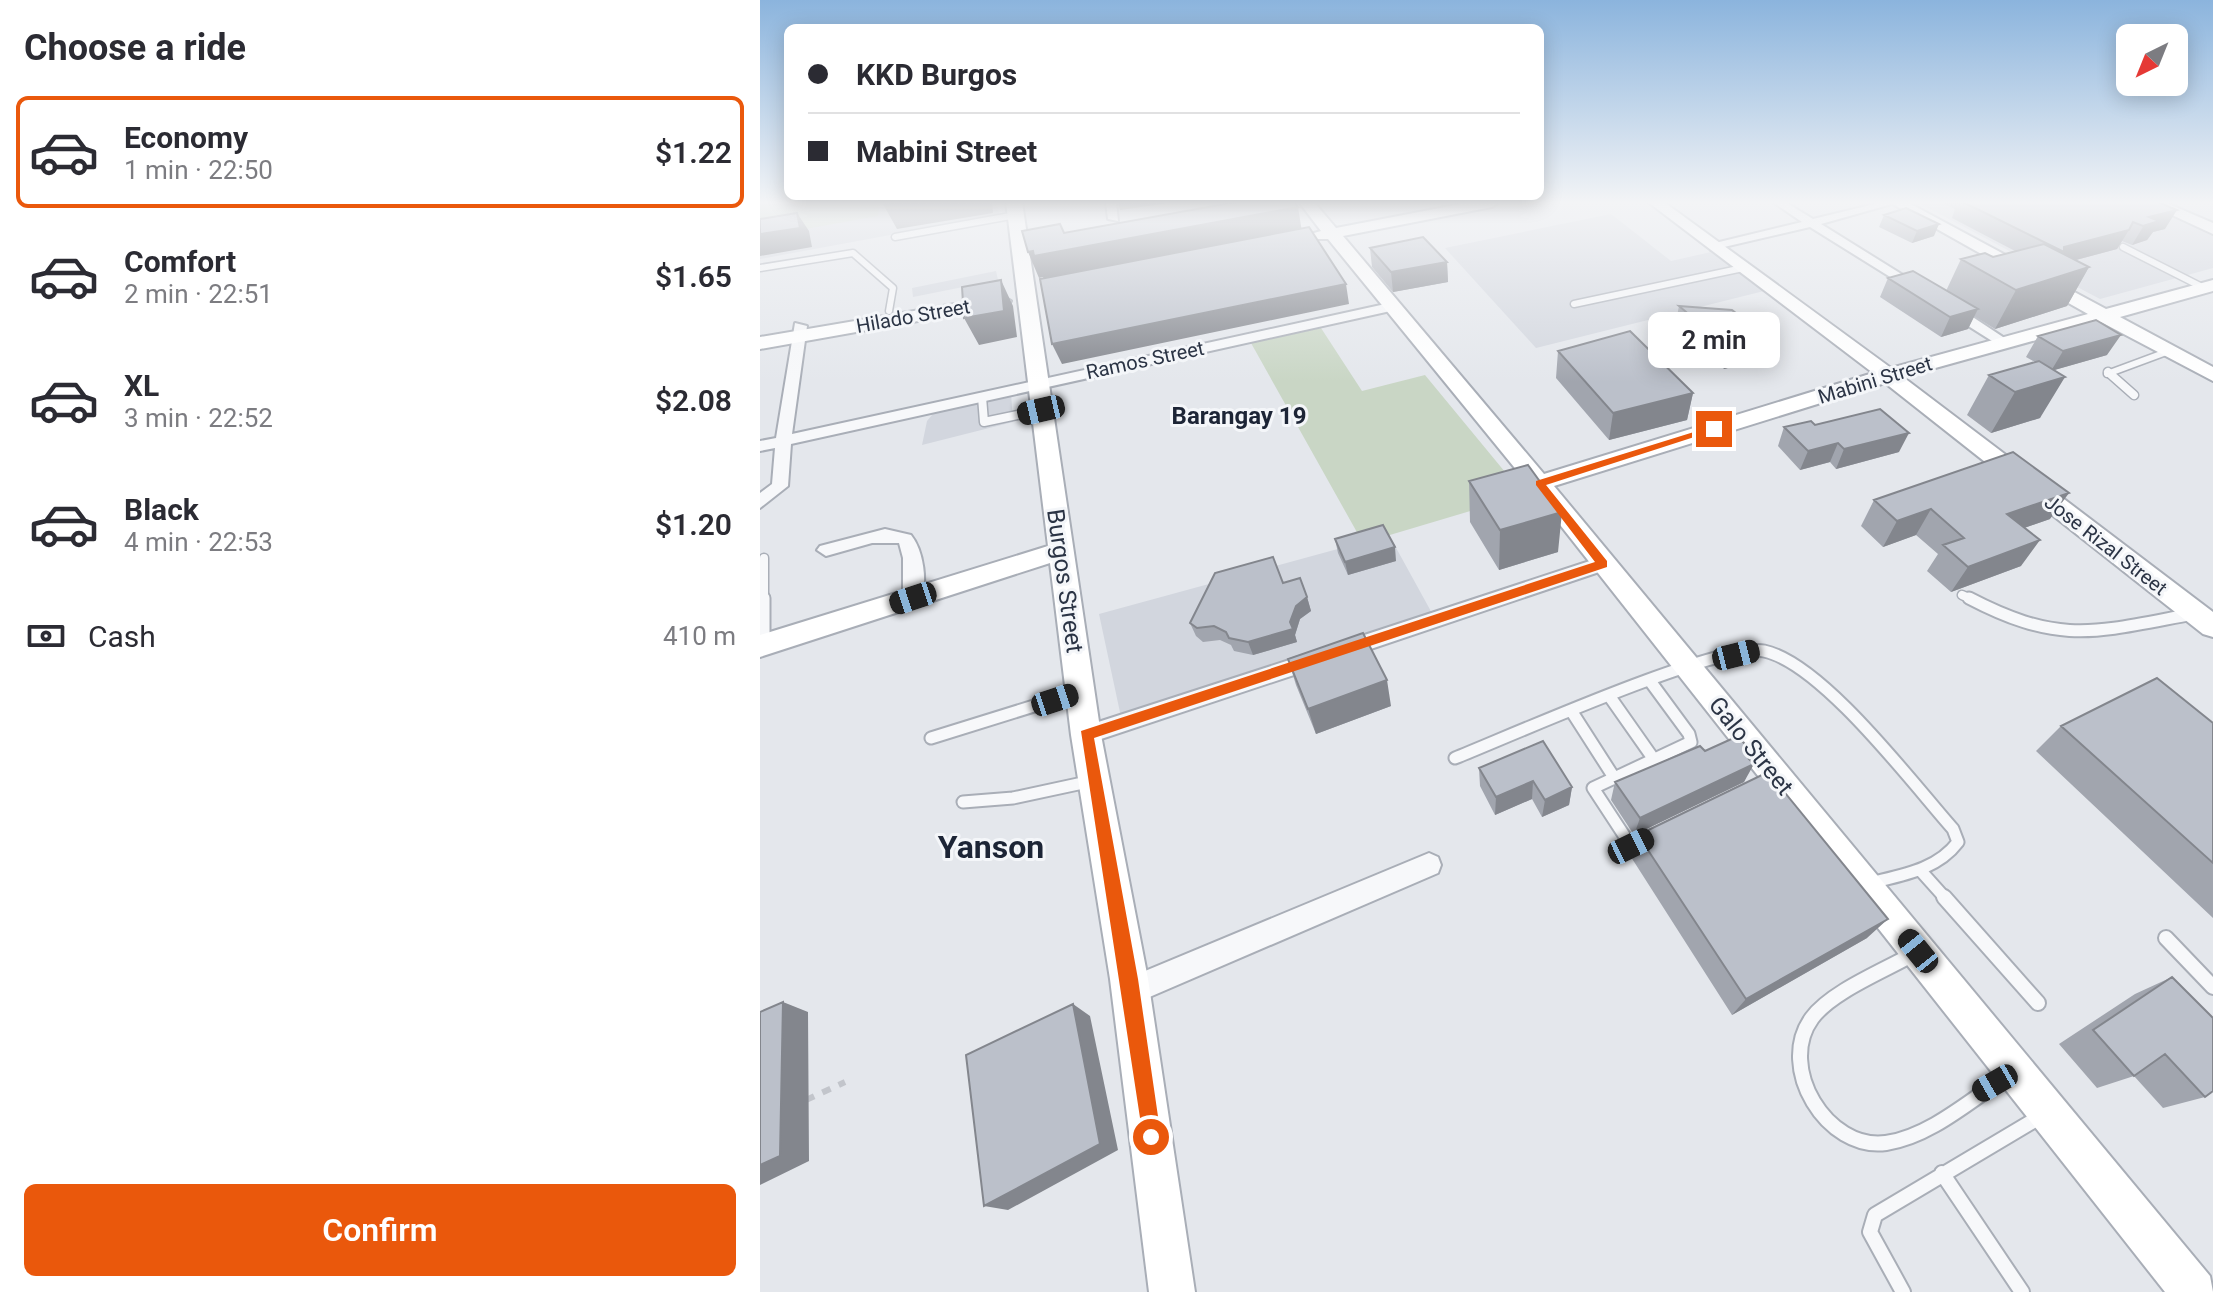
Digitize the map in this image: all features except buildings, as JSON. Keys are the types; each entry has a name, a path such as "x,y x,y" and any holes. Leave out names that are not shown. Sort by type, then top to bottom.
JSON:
{"street":[{"name":"Burgos Street","path":"1027,262 1033,290 1039,397 1060,551 1086,735 1131,991 1167,1289"},
{"name":"Galo Street","path":"1345,262 1390,307 1539,483 1688,667 1770,779 1864,884 2194,1292"},
{"name":"Jose Rizal Street","path":"1735,262 1888,375 2213,627"},
{"path":"1875,262 2005,343"},
{"path":"2000,262 2104,313 2213,375"},
{"name":"Mabini Street","path":"1539,483 1888,375 2209,286"},
{"name":"Hilado Street","path":"760,334 799,331 1033,290"},
{"name":"Ramos Street","path":"760,446 982,397 1039,397 1390,307"},
{"path":"760,502 780,486 783,441 799,331"},
{"name":"Hilado Street","path":"760,343 799,331"},
{"path":"826,550 891,533 904,537 910,545 913,598"},
{"path":"762,645 1060,551"},
{"path":"1086,735 1602,564"},
{"path":"1131,991 1429,865"}],"lane":[{"path":"760,268 795,262"},
{"path":"864,262 893,288 900,312"},
{"path":"2157,262 2209,286"},
{"path":"1574,304 1743,268"},
{"path":"2134,395 2106,373 2169,351"},
{"path":"982,397 984,422 1039,397"},
{"path":"762,645 764,558"},
{"path":"1962,595 2034,628 2063,632 2086,633 2195,613"},
{"path":"1455,758 1688,667 1761,649 1787,661 1820,683 1953,829 1958,842 1953,852 1920,870 1864,884"},
{"path":"1650,681 1689,734 1691,742 1593,788 1631,846 1658,834"},
{"path":"931,738 1081,692"},
{"path":"1610,697 1655,761"},
{"path":"1572,712 1615,779"},
{"path":"963,802 1013,798 1094,781"},
{"path":"1920,870 2038,1003"},
{"path":"2166,938 2213,987"},
{"path":"1918,951 1814,1015 1799,1038 1799,1072 1829,1124 1853,1138 1883,1144 1914,1136 2014,1072"},
{"path":"1903,1292 1870,1232 1875,1215 2048,1112"},
{"path":"1942,1173 2022,1292"}],"path":[{"path":"802,1102 845,1082"}],"shaded area":[{"path":"1458,262 1725,262 1764,291 1536,348"},
{"path":"2031,262 2213,262 2213,268 2100,299"},
{"path":"996,271 998,280 913,297 912,288"},
{"path":"1011,393 1013,422 922,445 927,421 937,409"},
{"path":"1389,535 1433,615 1121,717 1099,614"}],"green space":[{"path":"1321,328 1362,391 1425,375 1524,495 1363,543 1251,343"}],"district":[{"name":"Barangay 19","path":"1239,416"},
{"name":"Yanson","path":"991,847"}],"route":[{"path":"1151,1137 1129,979 1086,735 1602,564 1539,483 1714,429"}]}
